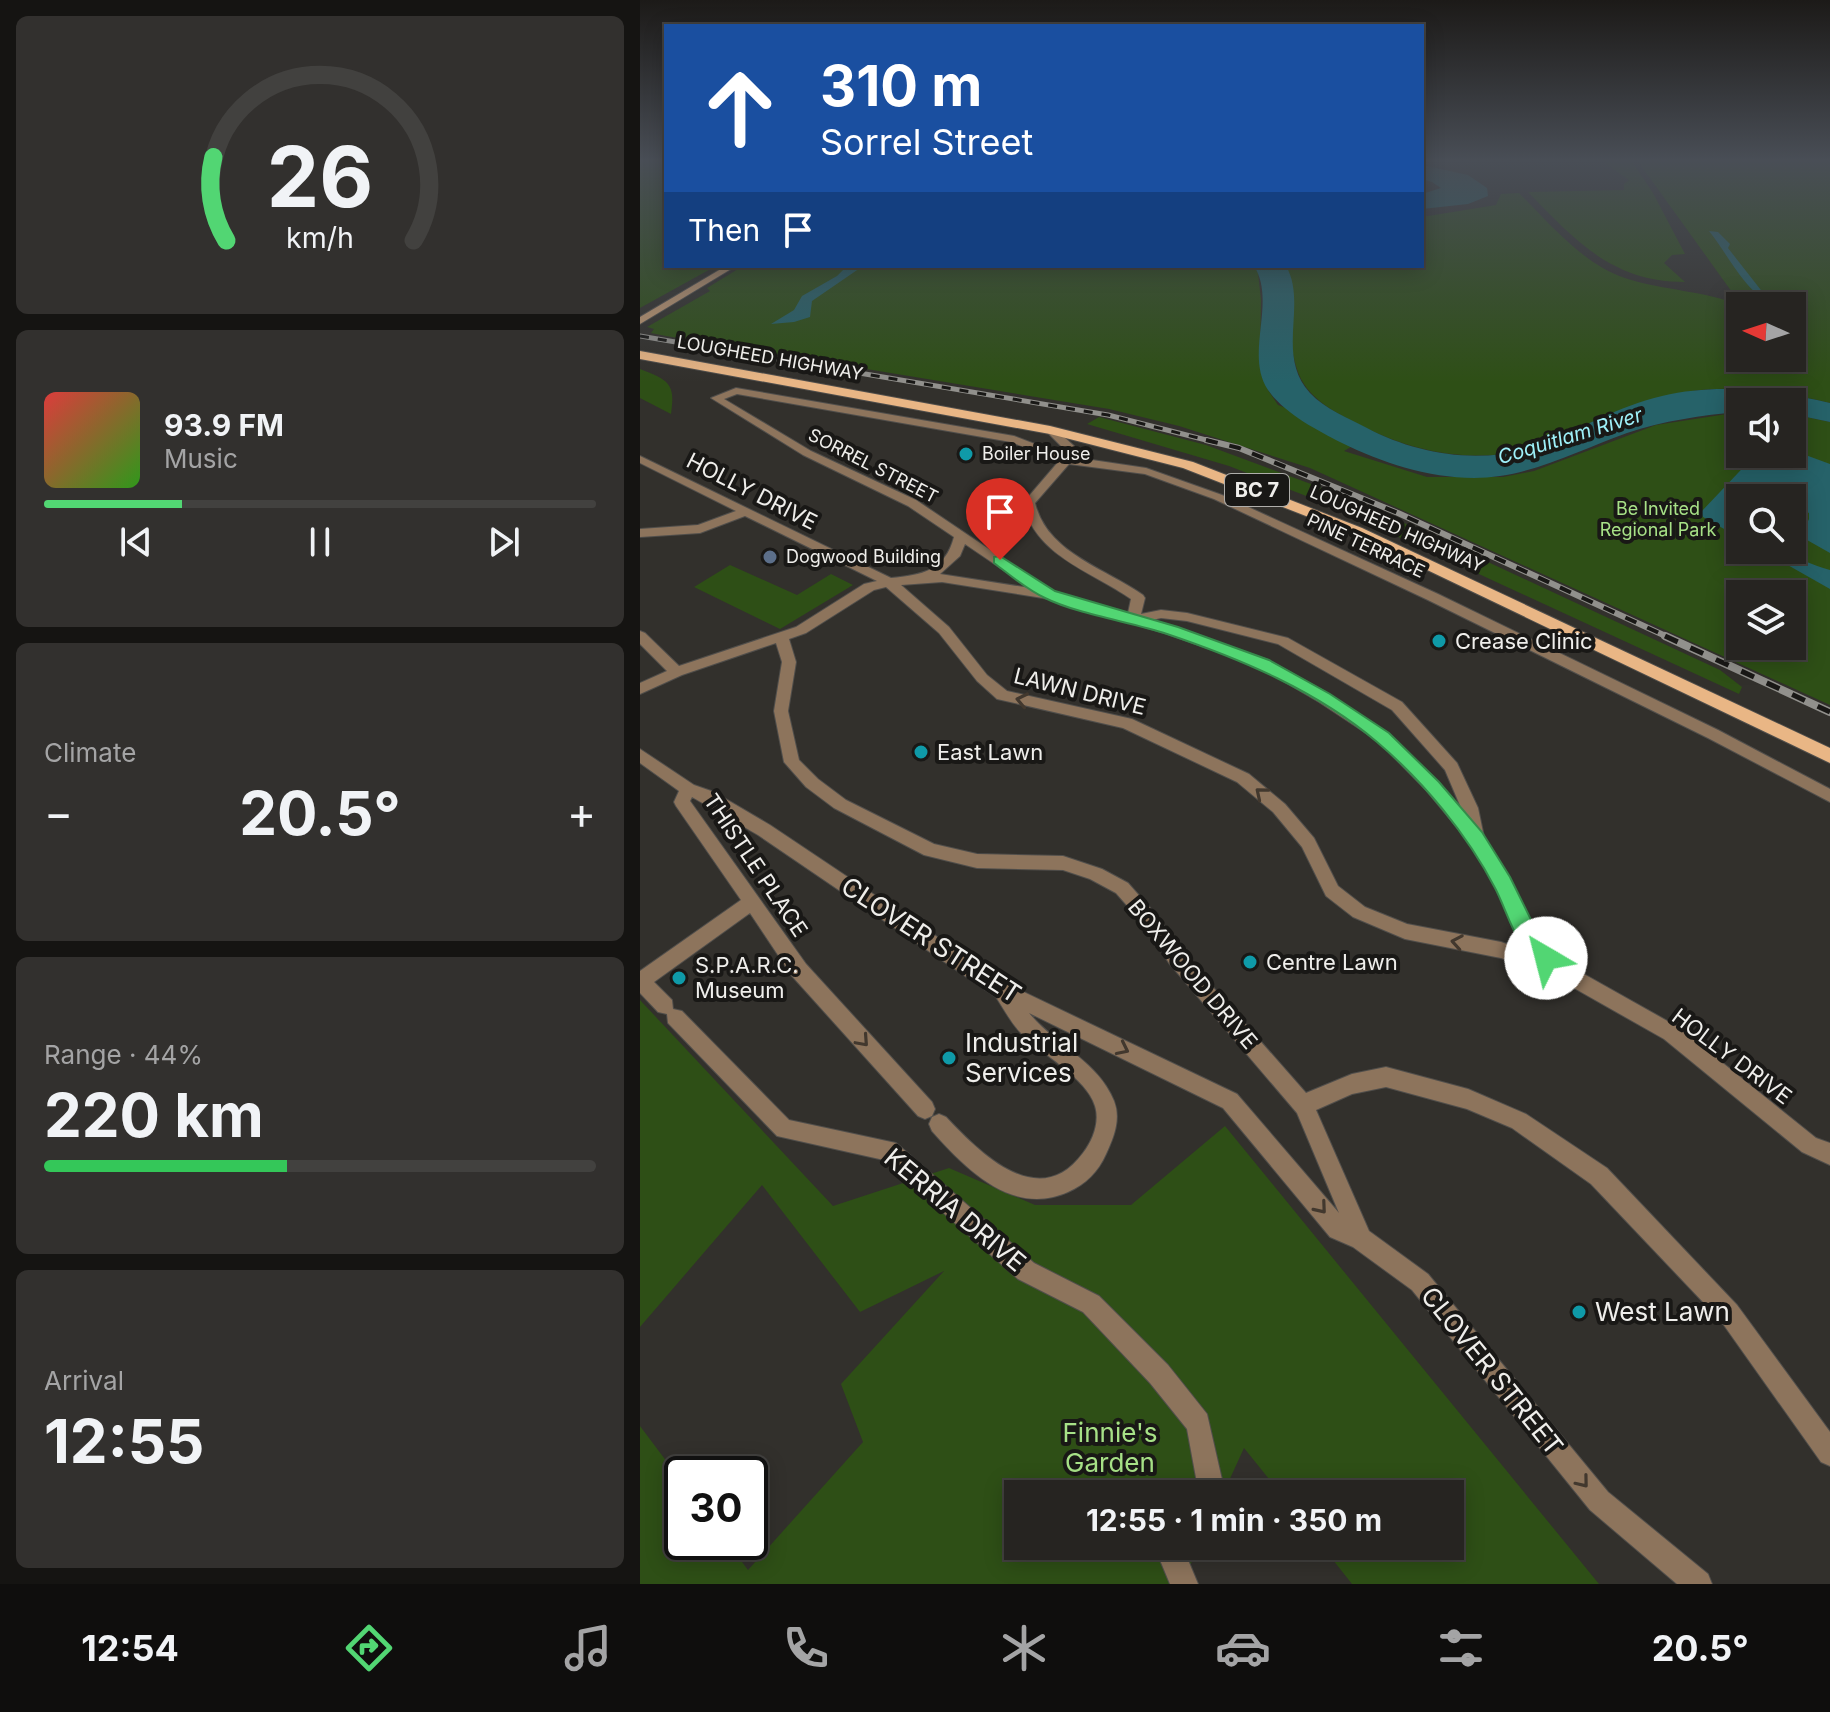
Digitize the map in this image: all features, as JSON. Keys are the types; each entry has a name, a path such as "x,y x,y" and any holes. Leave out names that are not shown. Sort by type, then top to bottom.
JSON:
{"main road":[{"path":"640,321 729,268"},
{"name":"LOUGHEED HIGHWAY","path":"640,355 1050,430 1188,465 1270,495 1422,562 1830,756"}],"street":[{"name":"PINE TERRACE","path":"716,398 736,391 779,397 1014,439 1066,460 1146,471 1218,497 1713,734 1830,796"},
{"name":"SORREL STREET","path":"716,398 807,453 912,503 1050,595"},
{"path":"1050,430 1068,446 1066,460 1029,503 1033,522 1058,548 1138,598 1133,620 1161,614 1187,617 1283,641 1397,706 1451,767 1470,808 1476,838"},
{"name":"HOLLY DRIVE","path":"640,459 889,582 960,580 1050,595 1263,663 1324,698 1383,737 1433,787 1476,838 1503,882 1534,946 1559,970 1671,1033 1809,1145 1830,1154"},
{"path":"640,533 700,529 744,512"},
{"path":"925,580 956,553 961,535"},
{"path":"640,689 677,672 801,630 869,587 889,582"},
{"name":"LAWN DRIVE","path":"889,582 944,630 982,678 1002,695 1127,723 1243,778 1279,808 1308,843 1332,891 1359,912 1405,931 1501,950 1559,970"},
{"path":"640,636 677,672"},
{"name":"BOXWOOD DRIVE","path":"781,637 789,662 781,711 792,762 812,783 840,804 930,850 977,861 1063,863 1096,874 1122,888 1152,922 1175,957 1304,1106 1361,1239"},
{"name":"CLOVER STREET","path":"640,755 688,789 708,796 764,830 1002,991 1230,1101 1338,1229 1361,1239 1420,1282 1599,1501 1698,1584"},
{"name":"THISTLE PLACE","path":"688,789 682,802 811,983 932,1117 987,1171 1006,1182 1029,1188 1054,1188 1074,1178 1089,1164 1100,1146 1107,1107 1100,1091 1026,1024 1002,991"},
{"path":"641,980 752,902"},
{"path":"1501,950 1514,946 1522,938 1520,922"},
{"name":"KERRIA DRIVE","path":"641,980 784,1129 889,1150 1026,1271 1091,1304 1159,1374 1198,1423 1209,1480"},
{"path":"1304,1106 1322,1095 1352,1084 1386,1077 1468,1099 1519,1121 1599,1176 1729,1313 1830,1453"},
{"path":"1809,1145 1830,1168"},
{"path":"1174,1560 1184,1584"}],"green space":[{"path":"640,234 664,234 664,268 712,268 640,308"},
{"path":"1424,234 1560,234 1581,253 1610,272 1639,282 1726,301 1726,372 1806,372 1806,292 1732,292 1690,234 1830,234 1830,403 1806,398 1806,388 1726,388 1686,392 1631,407 1521,450 1475,456 1428,450 1383,436 1353,422 1313,395 1298,373 1292,349 1294,301 1286,268 1424,268"},
{"path":"1571,234 1674,234 1685,254 1672,255 1664,263 1685,282 1636,275 1597,255"},
{"name":"Be Invited Regional Park","path":"740,268 1255,268 1261,300 1260,368 1268,390 1278,405 1366,438 1344,451 1427,477 1503,477 1534,471 1656,425 1726,414 1726,468 1806,468 1806,417 1830,422 1830,705 1731,660 1806,660 1806,580 1726,580 1726,658 1310,468 1179,426 1109,409 651,333 654,329 647,327 710,291 707,288"},
{"path":"640,369 668,384 672,395 671,414 640,398"},
{"path":"1099,417 1206,445 1359,502 1720,670 1742,687 1739,694 1327,504 1229,466 1087,424"},
{"path":"730,565 797,595 831,574 853,585 780,629 694,587"},
{"name":"Finnie's Garden","path":"640,1000 833,1206 949,1168 1035,1205 1131,1205 1225,1126 1599,1584 1352,1584 1333,1560 1464,1560 1464,1480 1270,1480 1244,1448 1229,1480 1004,1480 1004,1560 1193,1560 1189,1568 1199,1584 640,1584 640,1426 664,1458 664,1560 740,1560 748,1570 757,1560 768,1560 768,1548 863,1442 841,1384 944,1271 860,1312 762,1185 640,1327"}],"water":[{"path":"1711,234 1720,234 1730,244 1728,248 1762,292 1751,289"},
{"path":"845,268 860,268 812,301 810,317 771,324 794,310 802,296"},
{"name":"Coquitlam River","path":"1255,268 1287,268 1294,297 1295,362 1300,378 1310,393 1337,413 1387,438 1431,451 1477,456 1522,450 1646,400 1683,392 1726,389 1726,413 1641,429 1549,463 1500,476 1439,475 1398,466 1312,427 1275,399 1261,376 1259,360 1263,296"},
{"name":"Coquitlam River","path":"1806,398 1830,403 1830,422 1806,417"},
{"path":"1806,455 1830,464 1830,553 1806,538 1809,513 1806,512 1806,484 1728,484 1743,468 1806,468"},
{"path":"1726,486 1726,530 1703,517 1701,512"},
{"path":"1806,562 1830,570 1830,589 1786,564"}],"railway":[{"path":"640,336 1108,415 1209,441"},
{"path":"1209,441 1239,448 1398,513 1670,638"},
{"path":"1209,441 1214,442"},
{"path":"1665,636 1830,712"}],"place":[{"name":"Boiler House","path":"966,454"},
{"name":"Dogwood Building","path":"770,557"},
{"name":"Crease Clinic","path":"1439,641"},
{"name":"East Lawn","path":"921,752"},
{"name":"Centre Lawn","path":"1250,962"},
{"name":"S.P.A.R.C. Museum","path":"679,978"},
{"name":"Industrial Services","path":"949,1058"},
{"name":"West Lawn","path":"1579,1312"}],"route":[{"path":"1000,560 1050,595 1173,631 1263,663 1383,737 1433,787 1476,838 1503,882 1534,946 1546,958"}]}
